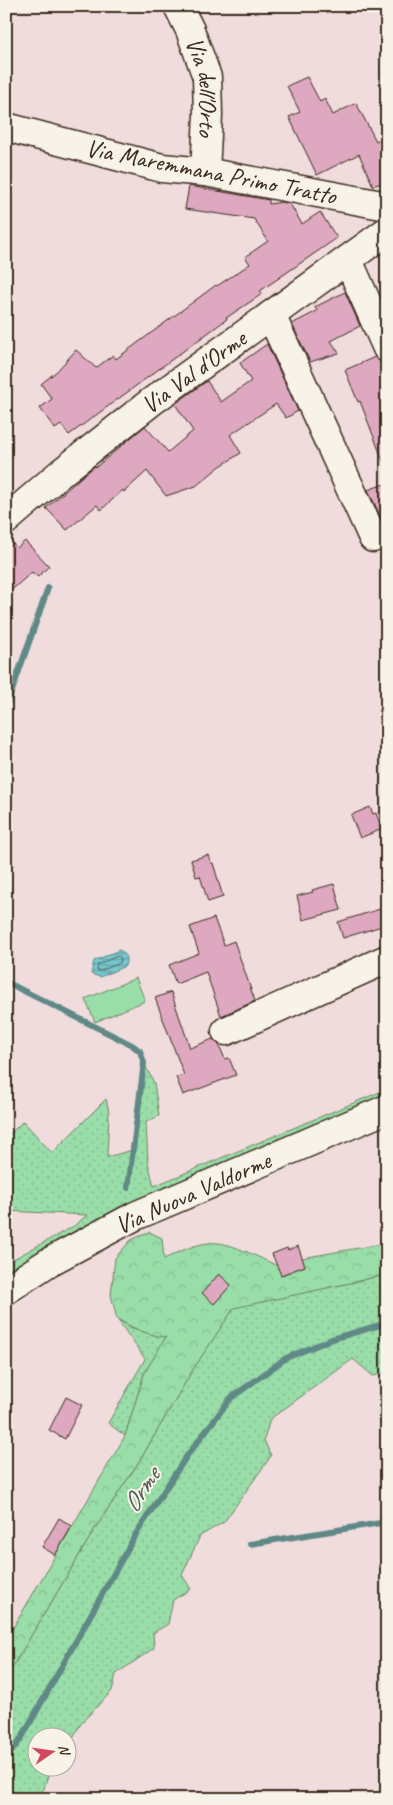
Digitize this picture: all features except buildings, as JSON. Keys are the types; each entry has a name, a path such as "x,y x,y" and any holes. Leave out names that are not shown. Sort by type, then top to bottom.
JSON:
{"street":[{"name":"Via dell'Orto","path":"178,6 190,30 207,77 208,115 205,172"},
{"name":"Via Maremmana Primo Tratto","path":"6,128 162,168 205,172 387,206"},
{"name":"Via Val d'Orme","path":"6,520 62,472 151,402 387,231"},
{"path":"348,260 387,348"},
{"path":"271,315 373,538"},
{"path":"226,1030 387,960"},
{"name":"Via Nuova Valdorme","path":"6,1290 49,1262 135,1216 387,1109"}],"path":[{"path":"375,1799 387,1792"}],"green space":[{"path":"136,978 145,1001 95,1022 85,999"},
{"path":"144,1063 154,1083 159,1116 146,1122 148,1162 154,1186 387,1089 387,1109 6,1290 6,1263 74,1226 87,1215 6,1211 6,1138 23,1121 52,1153 106,1099 109,1112 107,1157 133,1150"},
{"path":"149,1232 162,1238 164,1259 196,1245 208,1243 225,1244 278,1266 282,1275 304,1266 302,1258 387,1243 387,1274 234,1308 192,1371 140,1460 96,1527 6,1678 6,1640 125,1436 144,1374 166,1337 141,1331 117,1319 111,1295 115,1258 131,1240"},
{"path":"387,1274 387,1373 373,1376 353,1359 270,1419 264,1440 271,1456 224,1522 200,1536 182,1575 191,1589 173,1600 168,1624 153,1633 154,1648 116,1674 112,1691 82,1722 78,1729 28,1728 28,1778 47,1778 44,1789 34,1799 6,1799 6,1678 96,1527 140,1460 192,1371 234,1307"},
{"path":"117,1319 132,1328 167,1337 144,1374 125,1436 108,1423 145,1359"}],"water":[{"path":"119,950 126,956 125,966 100,977 91,974 94,961"}],"waterway":[{"path":"6,708 48,588"},
{"path":"6,982 132,1045 140,1051 144,1063 128,1188"},
{"name":"Orme","path":"6,1759 21,1739 136,1534 186,1457 231,1398 286,1358 332,1339 387,1323"},
{"path":"250,1544 387,1522"}]}
